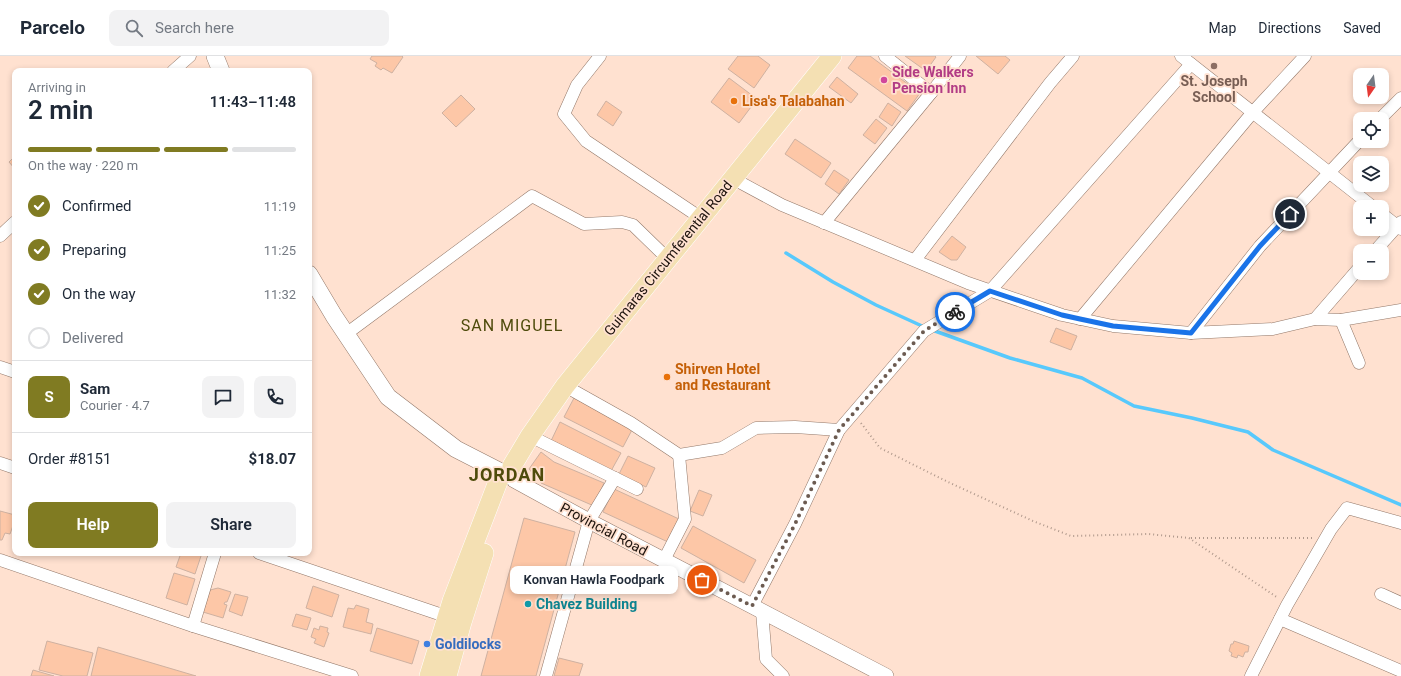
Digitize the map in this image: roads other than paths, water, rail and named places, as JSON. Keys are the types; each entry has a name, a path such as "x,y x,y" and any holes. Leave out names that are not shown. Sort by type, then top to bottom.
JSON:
{"main road":[{"path":"215,56 220,68"},
{"name":"Guimaras Circumferential Road","path":"429,676 452,601 506,476 530,436 565,386 832,56"},
{"name":"Provincial Road","path":"312,280 388,397 456,448 506,476"},
{"name":"Guimaras Circumferential Road","path":"447,676 506,476"}],"street":[{"path":"176,68 190,56"},
{"path":"600,56 577,85 564,114 586,141 701,218"},
{"path":"885,56 931,93"},
{"path":"824,223 960,56"},
{"path":"915,260 1050,83 1073,56"},
{"path":"1181,56 1364,200"},
{"path":"1080,319 1253,112 1305,56"},
{"path":"783,676 766,659 757,609 839,430 924,331 990,291 1191,64"},
{"path":"1387,112 1401,98"},
{"path":"1191,333 1260,246 1353,147"},
{"path":"732,178 782,204 824,223 968,283 1062,315 1113,326 1191,333 1273,330 1316,319 1341,320 1401,310"},
{"path":"346,334 532,196 584,224 622,222 633,225 668,259"},
{"path":"1382,244 1400,226 1389,219"},
{"path":"0,236 12,225"},
{"path":"1316,319 1353,275"},
{"path":"1341,320 1359,363"},
{"path":"0,367 12,371"},
{"path":"565,386 631,422 679,455 722,448 756,428 795,426 839,430"},
{"path":"530,436 637,489"},
{"path":"664,560 685,519 679,455"},
{"path":"0,463 12,467"},
{"name":"Provincial Road","path":"506,476 886,676"},
{"path":"546,676 589,521 615,478"},
{"path":"1251,676 1287,605 1331,529 1347,508 1401,523"},
{"path":"193,626 214,556"},
{"path":"268,556 448,617"},
{"path":"0,560 193,626 352,676"},
{"path":"1381,594 1401,603"},
{"path":"1280,619 1401,671"}],"waterway":[{"path":"786,253 833,282 876,305 922,326"},
{"path":"935,331 1010,358 1082,378 1134,406 1248,432 1273,450 1401,505"}],"place":[{"name":"St. Joseph School","path":"1214,66"},
{"name":"Side Walkers Pension Inn","path":"884,80"},
{"name":"Lisa's Talabahan","path":"734,101"},
{"name":"Shirven Hotel and Restaurant","path":"667,377"},
{"name":"Konvan Hawla Foodpark","path":"702,580"},
{"name":"Chavez Building","path":"528,604"},
{"name":"Goldilocks","path":"427,644"}],"district":[{"name":"SAN MIGUEL","path":"512,325"},
{"name":"JORDAN","path":"507,474"}]}
